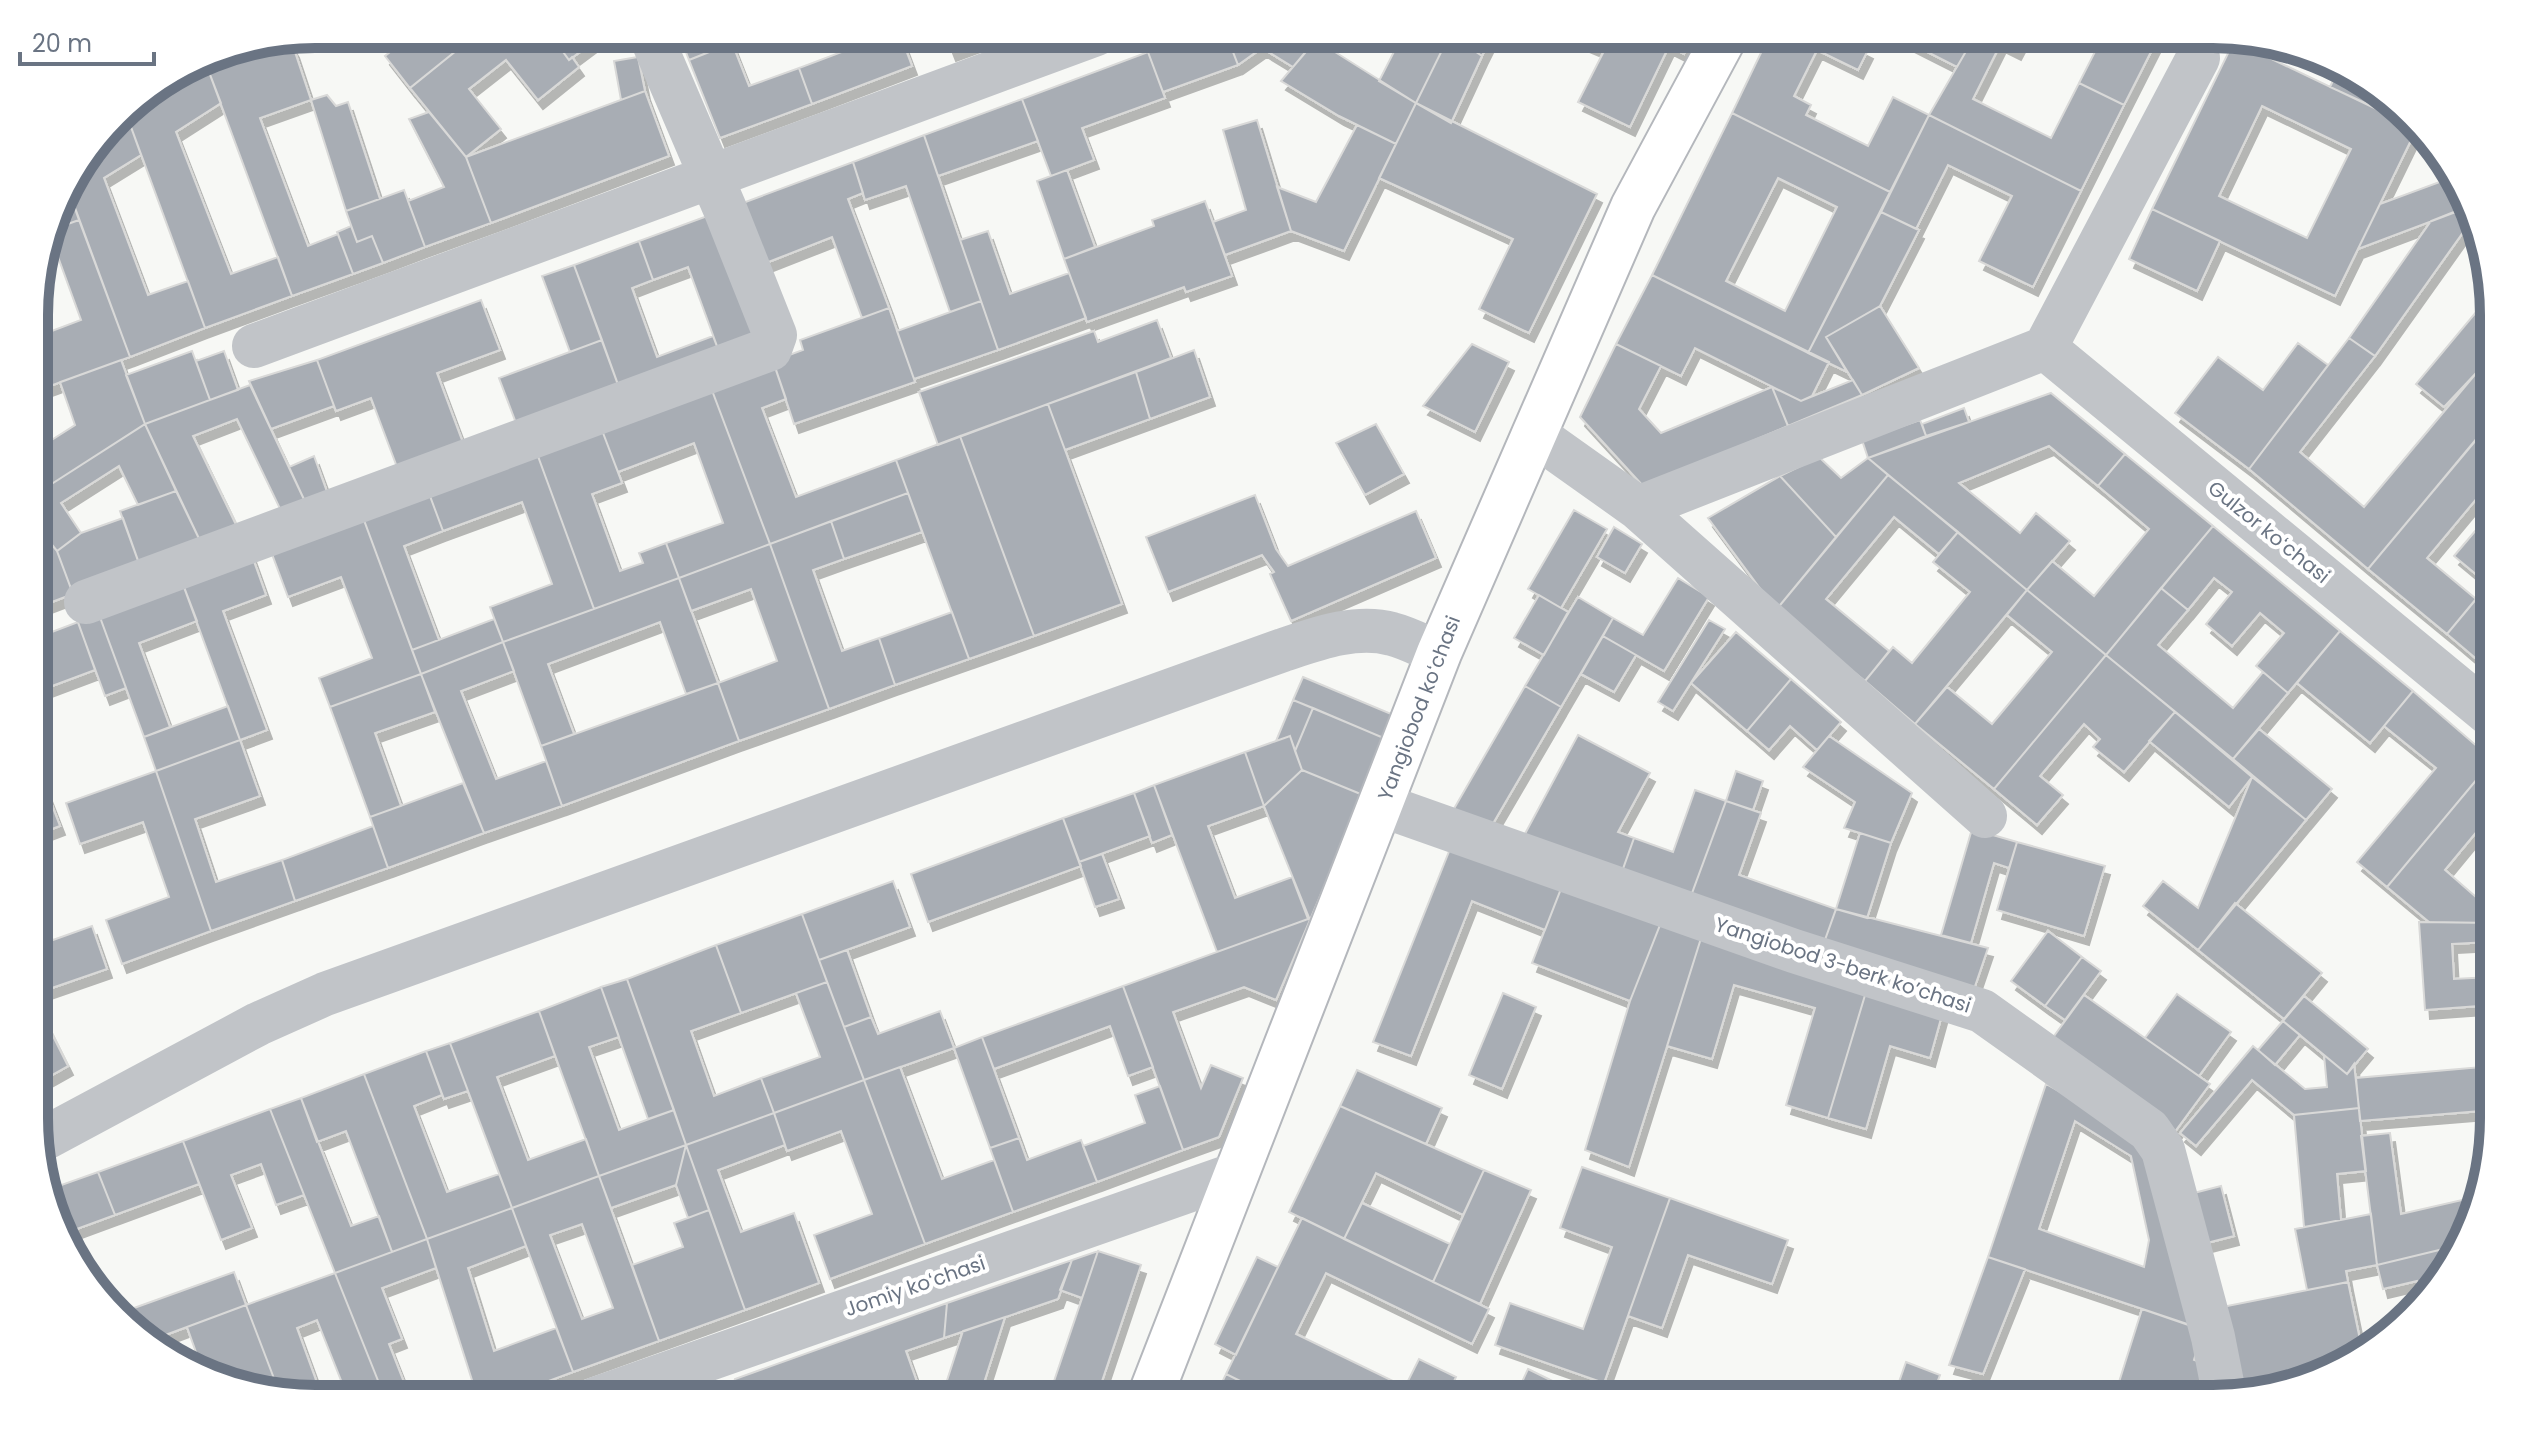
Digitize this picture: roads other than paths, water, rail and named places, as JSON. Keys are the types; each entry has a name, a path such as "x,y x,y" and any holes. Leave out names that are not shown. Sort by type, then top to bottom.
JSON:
{"street":[{"path":"86,602 770,349 775,335 656,48"},
{"path":"254,346 1058,48"},
{"name":"Yangiobod koʻchasi","path":"1155,1385 1439,653 1633,207 1718,48"},
{"path":"1638,508 2045,348 2198,58"},
{"name":"Gulzor koʻchasi","path":"2045,348 2479,705"},
{"path":"1534,434 1638,508 1985,816"},
{"path":"49,1136 258,1024 325,994 1283,650 1327,636 1362,632 1391,633 1439,653"},
{"name":"Yangiobod 3-berk koʼchasi","path":"1381,805 1794,951 1982,1011 2149,1130 2163,1150 2213,1337 2222,1384"},
{"name":"Jomiy koʻchasi","path":"667,1385 696,1379 1236,1174"}]}
